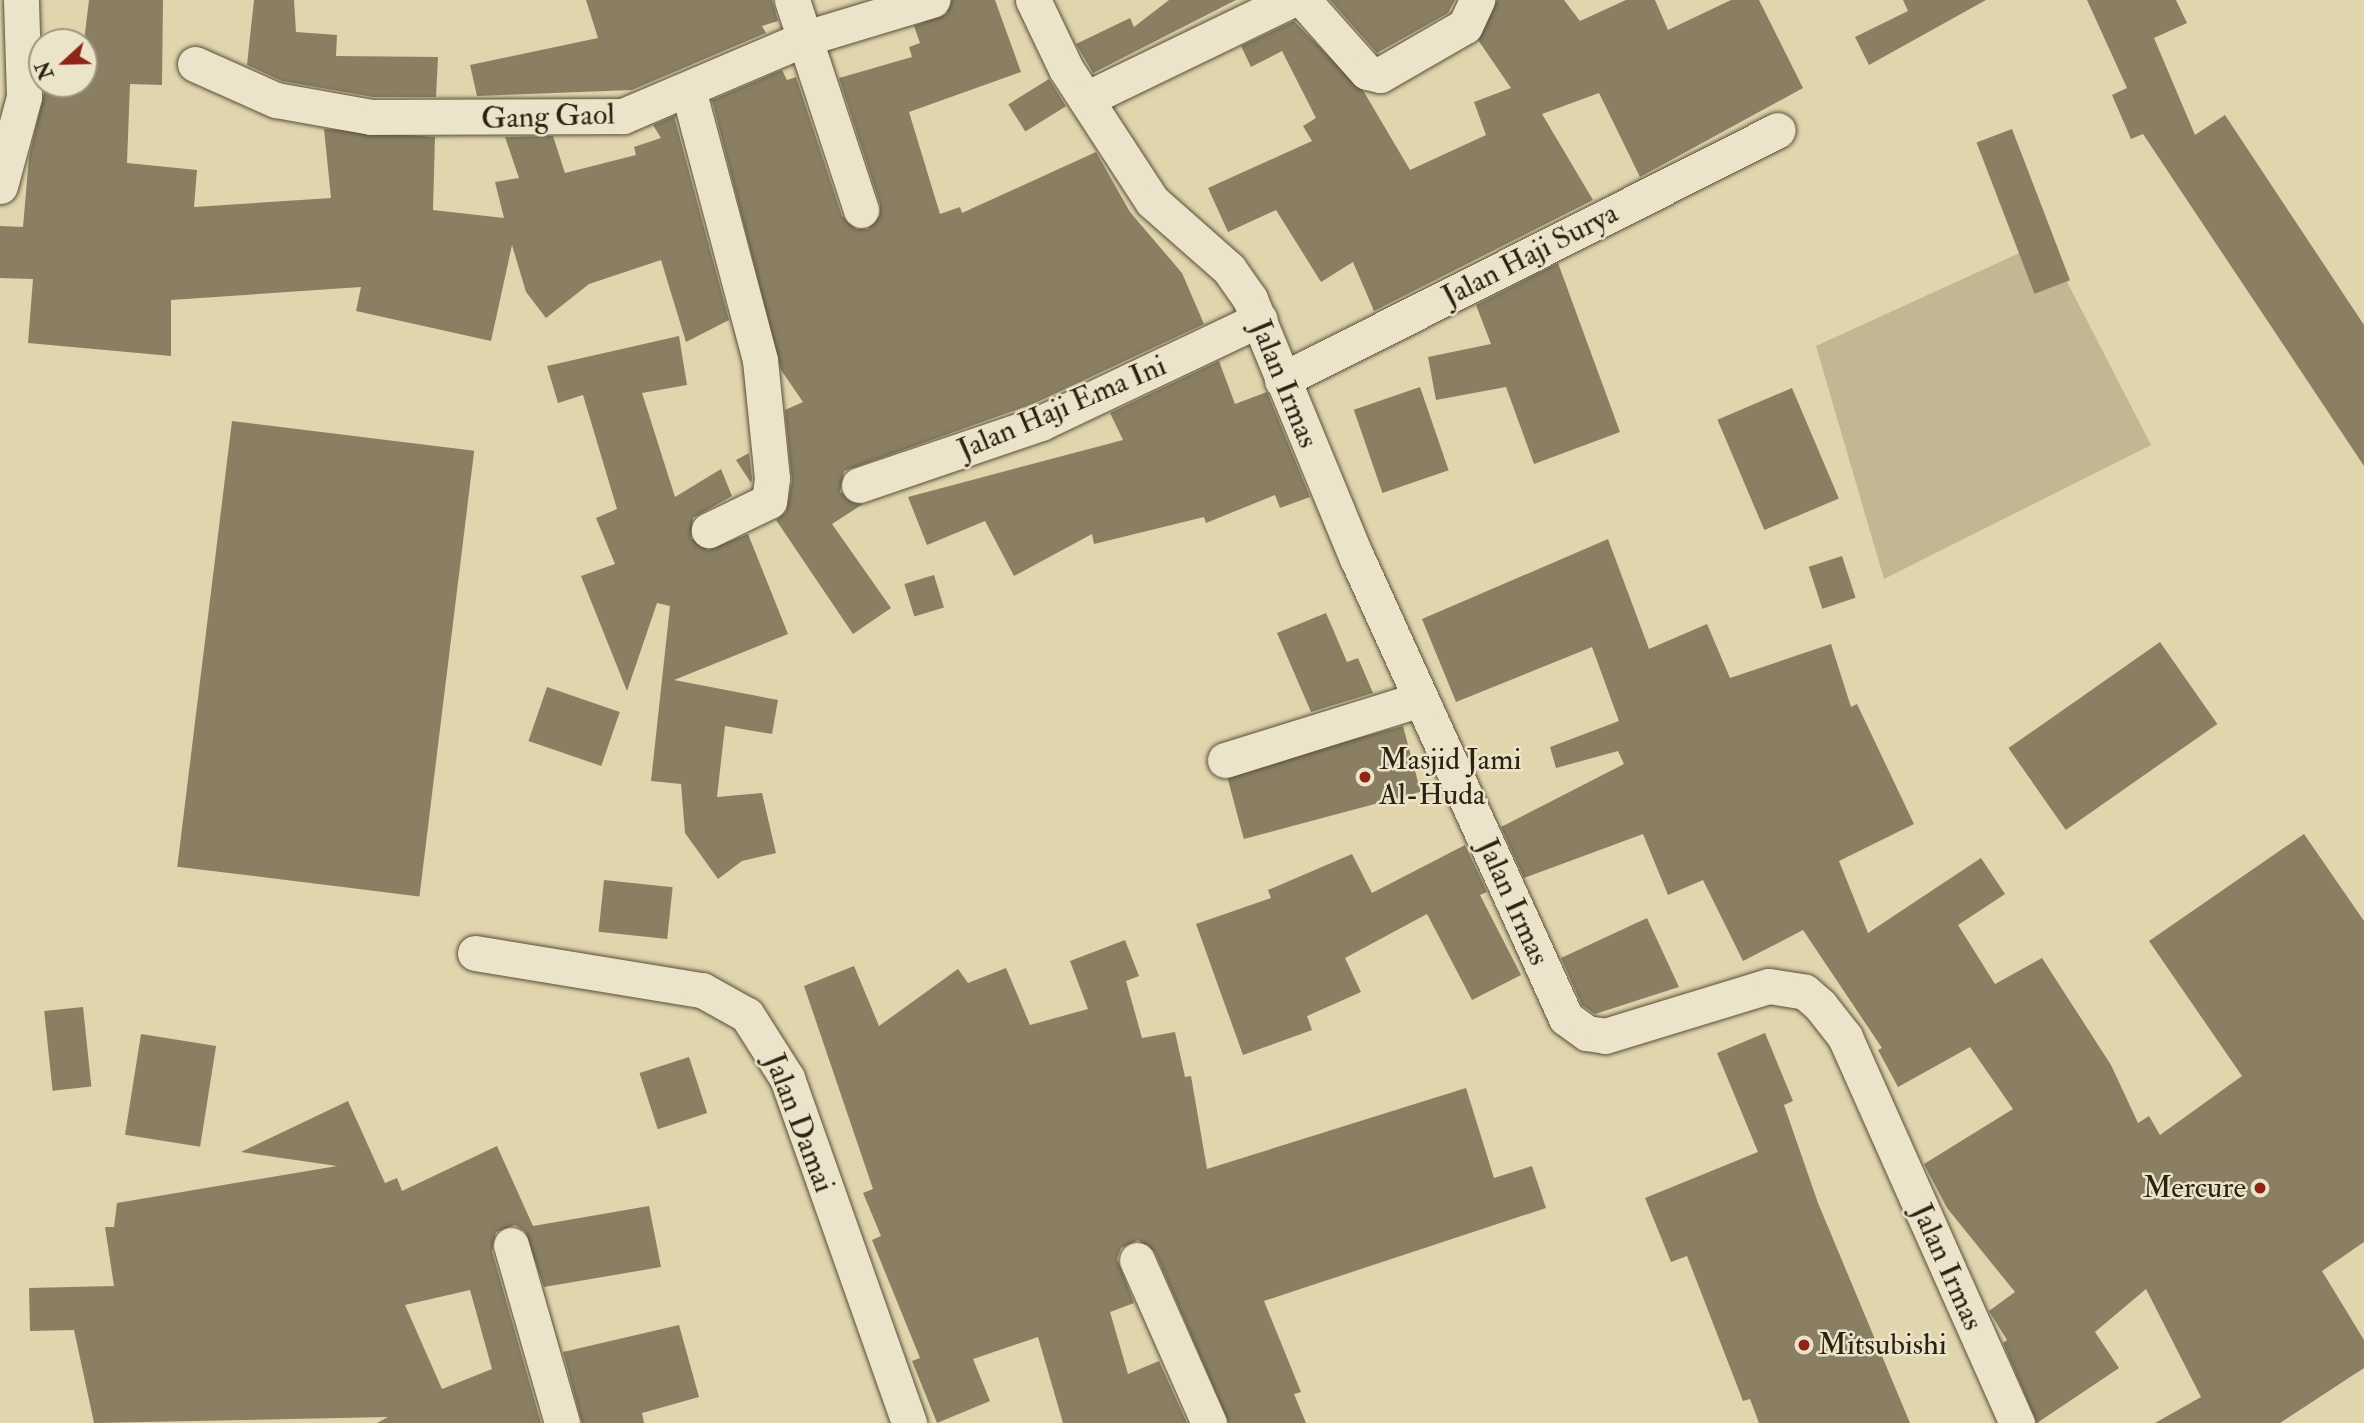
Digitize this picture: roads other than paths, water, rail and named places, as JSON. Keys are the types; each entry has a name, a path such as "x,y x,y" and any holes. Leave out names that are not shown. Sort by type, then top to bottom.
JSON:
{"street":[{"path":"0,186 24,97 21,0"},
{"path":"792,0 861,210"},
{"name":"Gang Gaol","path":"195,64 275,100 372,117 623,116 689,93 806,38 932,0"},
{"name":"Jalan Irmas","path":"1033,0 1086,99 1152,201 1229,269 1259,319 1282,380 1421,699 1559,1005 1575,1027 1595,1036 1618,1034 1769,986 1805,992 1835,1020 2017,1423"},
{"path":"1086,99 1291,0"},
{"path":"1303,0 1367,72 1380,75 1465,26 1477,0"},
{"path":"689,93 760,360 772,478 769,501 709,530"},
{"name":"Jalan Haji Surya","path":"1282,380 1778,130"},
{"name":"Jalan Haji Ema Ini","path":"859,485 1041,423 1259,319"},
{"path":"1225,760 1421,699"},
{"name":"Jalan Damai","path":"475,953 702,990 747,1015 787,1078 909,1423"},
{"path":"511,1245 562,1423"},
{"path":"1137,1260 1209,1423"}],"place":[{"name":"Masjid Jami Al-Huda","path":"1365,777"},
{"name":"Mercure","path":"2260,1188"},
{"name":"Mitsubishi","path":"1804,1345"}]}
